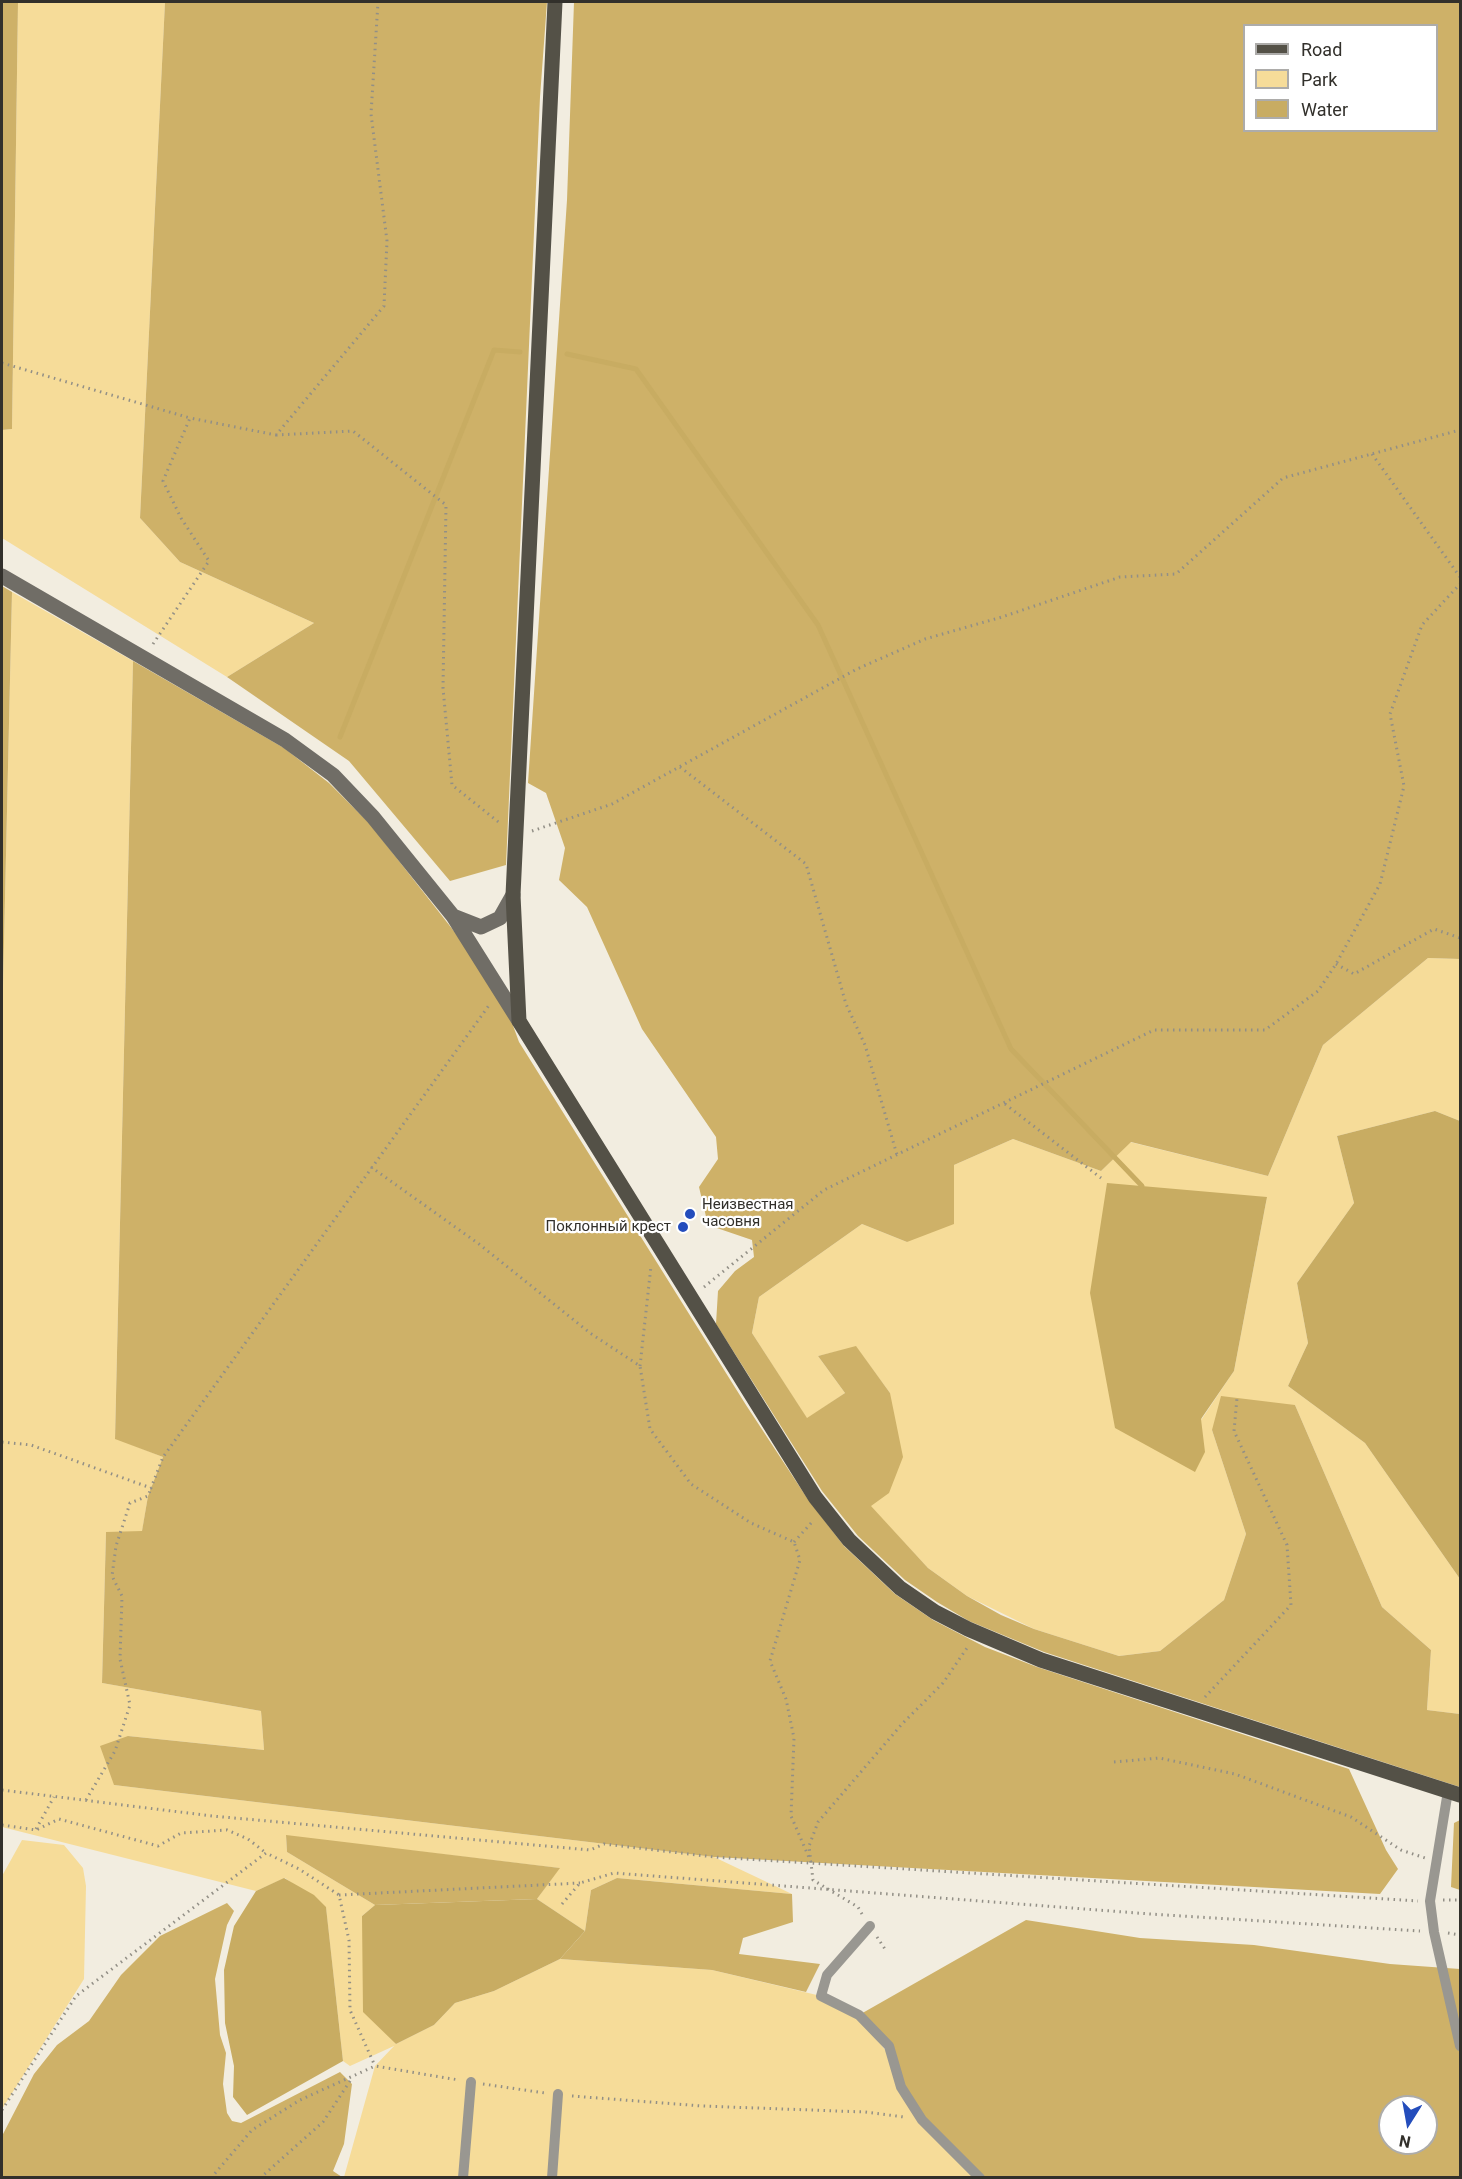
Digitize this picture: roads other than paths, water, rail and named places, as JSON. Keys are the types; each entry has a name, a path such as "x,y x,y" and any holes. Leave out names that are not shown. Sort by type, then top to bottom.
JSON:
{"main road":[{"path":"519,1021 513,895 555,2"},
{"path":"2,576 285,740 333,775 373,817 453,916 826,1511 849,1540 900,1588 935,1612 977,1634 1041,1660 1454,1793"},
{"path":"453,916 481,927 500,918 513,895"}],"lane":[{"path":"1454,1793 1435,1862 1430,1900 1434,1932 1461,2046"},
{"path":"870,1926 827,1975 821,1996 859,2015 889,2046 901,2087 922,2120 980,2178"},
{"path":"463,2178 471,2082"},
{"path":"552,2178 558,2094"}],"water":[{"path":"1435,1111 1460,1121 1460,1579 1365,1443 1288,1386 1308,1343 1297,1283 1354,1203 1337,1136"},
{"path":"1107,1183 1267,1197 1234,1371 1201,1419 1205,1452 1195,1472 1115,1428 1090,1293"},
{"path":"284,1878 314,1895 326,1907 343,2061 247,2115 233,2097 234,2066 225,2023 224,1970 234,1926 256,1891"},
{"path":"537,1899 585,1931 560,1959 494,1991 455,2003 434,2025 396,2044 363,2012 362,1916 375,1905"}],"waterway":[{"path":"340,737 494,350 520,352"},
{"path":"567,354 636,369 818,625 1011,1049 1142,1186"}],"place":[{"name":"Неизвестная часовня","path":"690,1214"},
{"name":"Поклонный крест","path":"683,1227"}]}
